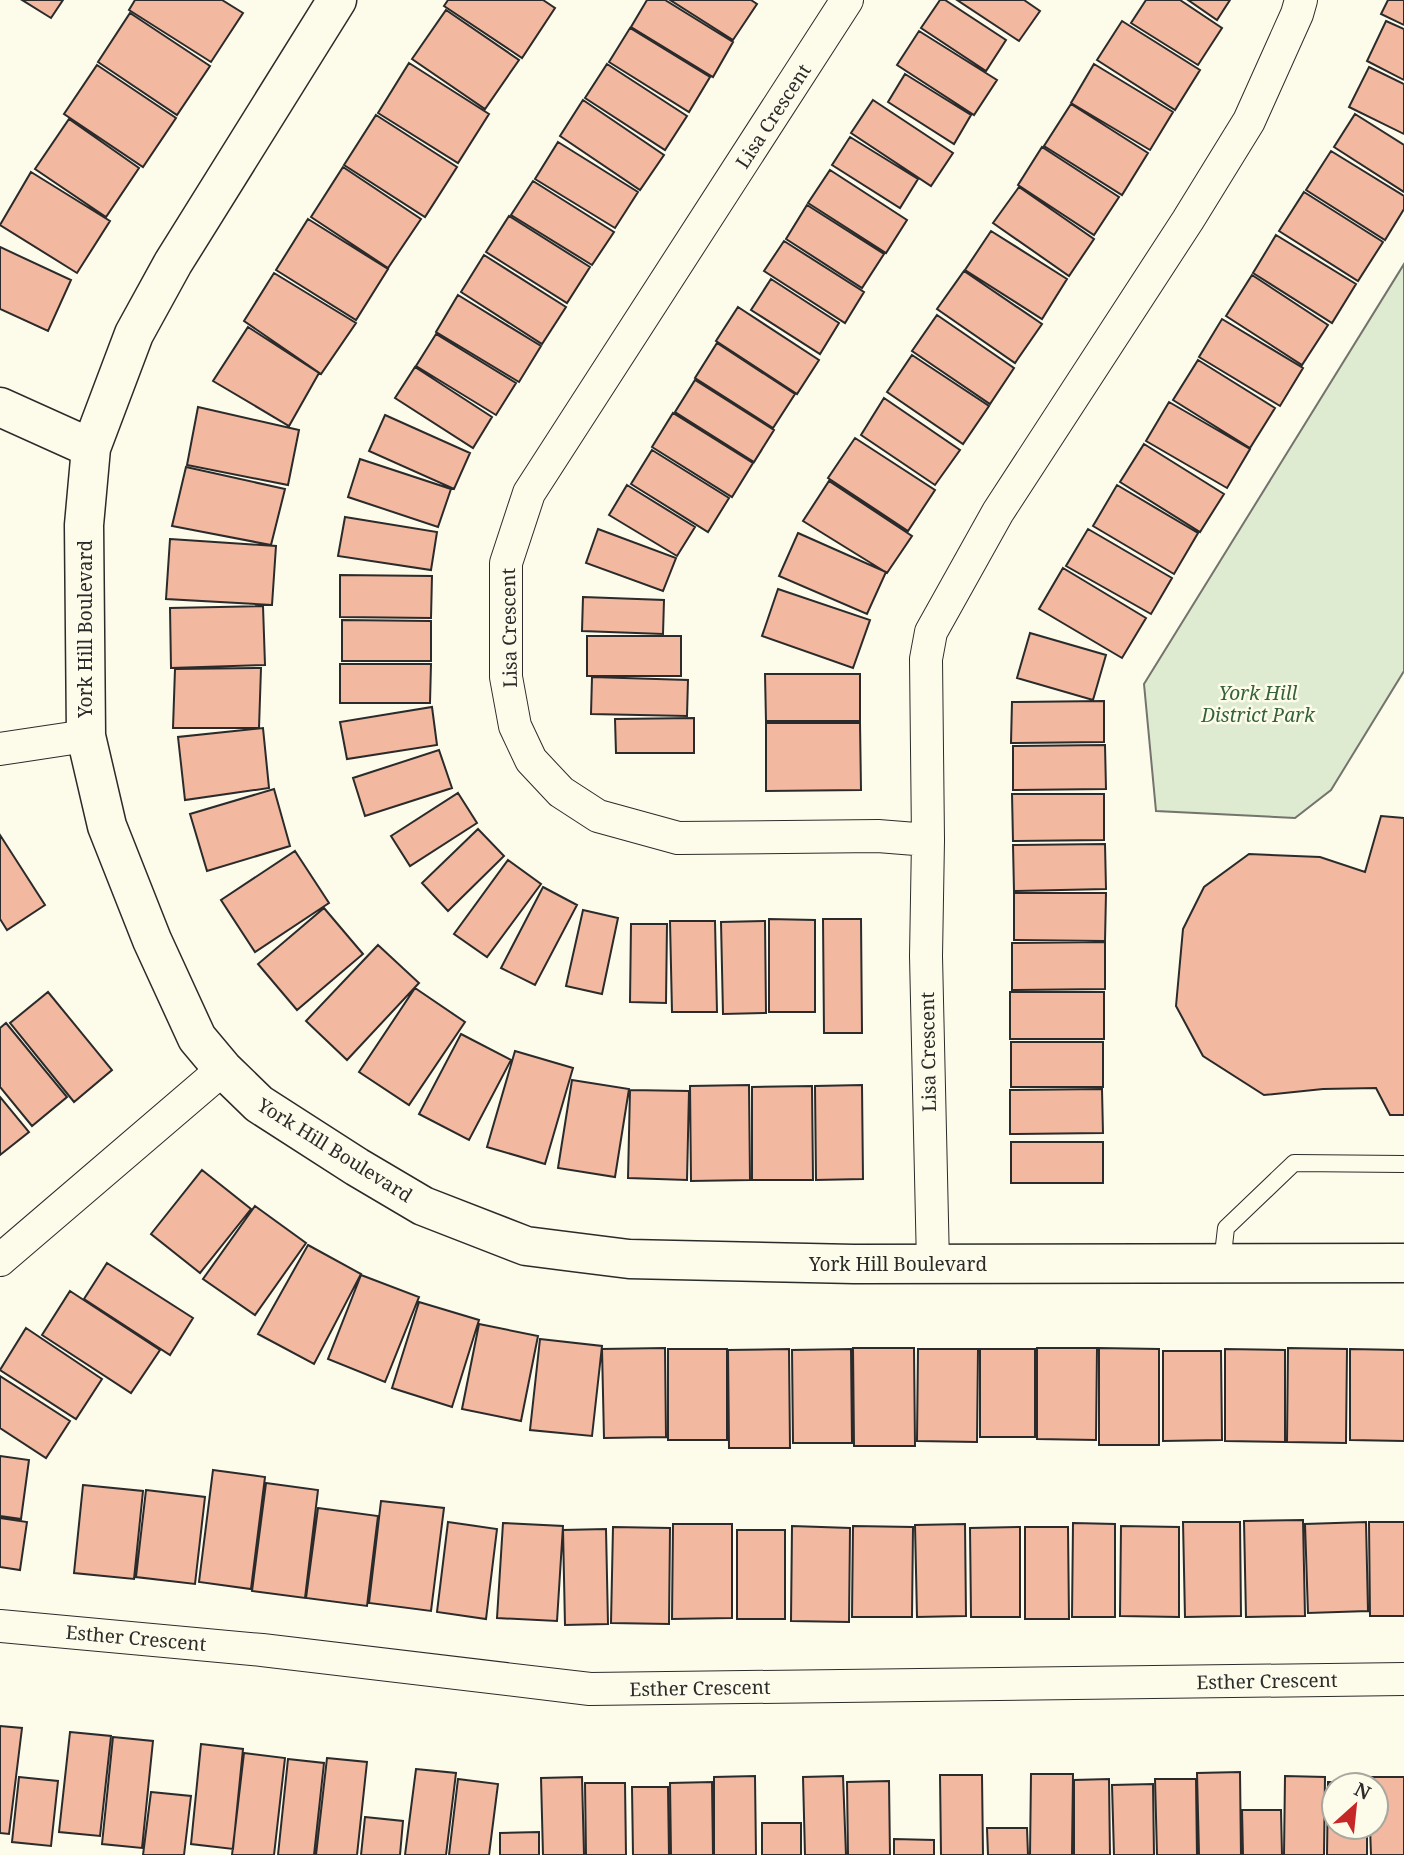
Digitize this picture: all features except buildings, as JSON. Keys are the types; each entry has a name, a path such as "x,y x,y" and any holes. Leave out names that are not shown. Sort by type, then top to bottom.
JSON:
{"street":[{"name":"York Hill Boulevard","path":"337,0 173,263 134,334 91,448 84,525 86,736 107,826 152,940 197,1038 223,1069 259,1104 412,1200 526,1245 629,1259 933,1264 1404,1263"},
{"name":"Lisa Crescent","path":"847,0 529,493 506,563 506,677 515,726 531,760 561,792 598,816 678,838 878,836 928,840"},
{"name":"Lisa Crescent","path":"933,1264 926,956 926,659 932,632 998,512 1249,121 1301,0"},
{"path":"0,408 91,448"},
{"path":"0,749 86,736"},
{"path":"0,1260 223,1069"},
{"name":"Esther Crescent","path":"0,1626 262,1650 590,1689 1404,1679"}],"lane":[{"path":"1222,1265 1226,1228 1294,1163 1404,1164"}],"green space":[{"name":"York Hill District Park","path":"1404,264 1404,671 1331,790 1295,818 1156,811 1144,684"}]}
